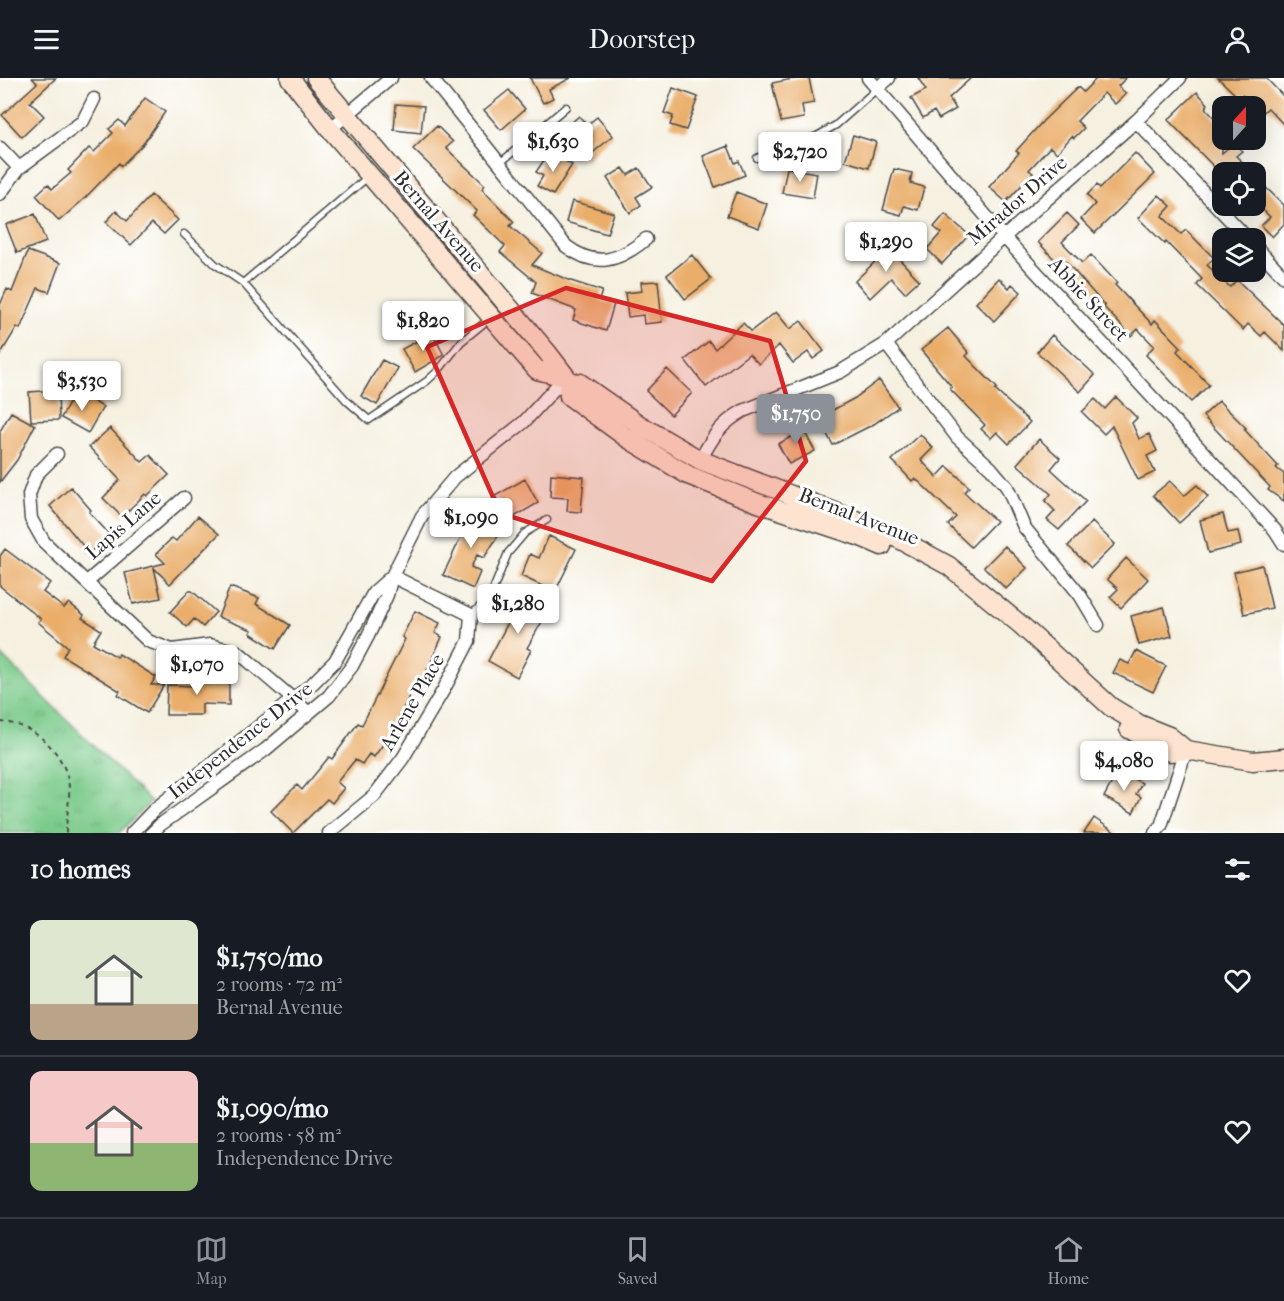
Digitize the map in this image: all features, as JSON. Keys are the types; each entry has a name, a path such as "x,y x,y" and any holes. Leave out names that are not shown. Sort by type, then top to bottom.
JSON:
{"main road":[{"name":"Bernal Avenue","path":"290,78 330,129 537,369 580,383 640,425 700,460 851,518 949,566 1021,626 1111,707 1139,724 1169,736 1186,750"},
{"name":"Bernal Avenue","path":"316,78 547,352 567,380 569,396 627,438 688,475 758,503 861,537 913,559 955,585 1003,621 1089,704 1137,735 1170,752 1186,750 1253,761 1284,758"}],"street":[{"path":"330,129 391,78"},
{"path":"431,78 566,246 584,257 595,260 620,257 646,239"},
{"name":"Abbie Street","path":"868,78 1004,237 1275,530 1284,544"},
{"path":"878,88 889,78"},
{"name":"Mirador Drive","path":"700,460 716,431 728,420 743,411 840,372 886,344 1136,121 1180,78"},
{"path":"0,194 19,168 83,121 94,99"},
{"path":"1136,121 1238,228"},
{"path":"0,148 19,168"},
{"path":"1266,258 1284,277"},
{"path":"886,344 957,437 991,468 1007,487 1024,527 1080,595 1098,625"},
{"name":"Independence Drive","path":"152,833 265,750 329,696 352,666 387,595 392,576 422,516 438,494 455,477 524,422 567,380"},
{"path":"57,454 36,475 29,495 31,519 44,542 148,641 172,650 210,645 238,652 309,713"},
{"name":"Lapis Lane","path":"87,582 184,498"},
{"path":"392,576 471,615"},
{"name":"Independence Drive","path":"132,833 154,809 294,699 335,661 374,592 392,576"},
{"name":"Arlene Place","path":"329,833 374,796 403,758 444,689 469,641 471,615"},
{"path":"1155,833 1161,826 1186,750"}],"lane":[{"path":"757,158 817,136 836,125 878,88"},
{"path":"500,163 566,107"},
{"path":"243,283 370,175"},
{"path":"184,234 215,264 243,283 347,401 369,420 427,381 439,370 461,342 491,317"},
{"path":"471,615 490,597 508,553 525,533 547,520"}],"path":[{"path":"0,722 28,729 41,737 64,767 69,786 66,833"}],"highlighted area":[{"path":"566,288 770,341 806,461 712,581 500,513 427,347"}],"green space":[{"path":"0,654 151,802 119,833 0,833"}],"building":[{"path":"32,78 56,78 30,102 44,116 22,137 2,115 37,83"},
{"path":"530,78 571,78 549,89 553,98 543,103"},
{"path":"809,78 814,103 802,105 804,118 781,122 772,83"},
{"path":"918,78 971,78 949,98 956,109 939,119 934,111 923,118 911,98 926,90"},
{"path":"1097,78 1126,78 1118,86 1126,94 1115,104 1104,93 1077,121 1084,128 1074,138 1072,136 1057,153 1050,147 1029,170 1033,173 1006,202 989,187 1019,153 1016,151 1043,121 1078,87 1083,92"},
{"path":"1218,78 1266,78 1284,97 1284,125 1268,108 1266,110 1266,96 1237,96"},
{"path":"673,88 698,97 686,130 670,125 673,116 664,113"},
{"path":"509,90 525,109 501,130 484,110"},
{"path":"1197,92 1208,104 1205,108 1212,115 1212,150 1222,150 1222,153 1226,150 1241,150 1236,156 1242,162 1212,162 1212,165 1168,120"},
{"path":"145,98 165,112 143,144 121,166 119,163 59,221 36,195 48,184 52,189 71,173 68,170 89,148 94,152 113,133 109,129 119,120 125,126"},
{"path":"396,104 424,106 421,133 394,130"},
{"path":"579,116 587,125 597,117 613,136 584,160 592,135 581,151 563,130"},
{"path":"437,126 453,142 446,148 485,185 482,189 514,222 510,226 542,253 532,265 602,291 599,300 614,304 606,331 573,320 576,310 532,293 536,282 500,252 505,246 473,215 477,211 413,149"},
{"path":"853,135 876,142 869,168 845,161"},
{"path":"728,146 735,163 739,161 745,175 715,187 703,156"},
{"path":"550,151 572,165 553,195 537,186 543,176 536,172"},
{"path":"1135,153 1155,174 1095,233 1081,219 1095,204 1087,195 1097,185 1100,188"},
{"path":"623,168 628,175 639,168 652,187 636,197 641,205 630,213 607,178"},
{"path":"787,168 817,173 813,198 782,193"},
{"path":"894,169 912,173 910,183 924,187 918,210 904,206 901,215 883,210"},
{"path":"1266,188 1284,205 1284,224 1272,237 1266,228 1261,226 1270,217 1266,213"},
{"path":"736,192 767,204 759,228 727,216"},
{"path":"151,195 178,220 164,234 152,223 131,245 106,222 116,211 127,221"},
{"path":"1159,195 1171,206 1162,216 1181,234 1186,230 1212,256 1212,260 1207,265 1212,270 1212,282 1225,282 1230,287 1235,282 1239,282 1284,325 1284,351 1265,332 1261,336 1248,324 1243,330 1197,285 1202,279 1166,242 1165,244 1138,218"},
{"path":"572,201 614,213 607,234 566,222"},
{"path":"1067,213 1079,225 1062,242 1082,263 1091,255 1117,283 1115,285 1152,324 1155,320 1181,347 1177,351 1209,385 1191,402 1146,355 1154,346 1138,329 1131,336 1063,258 1058,263 1038,242"},
{"path":"35,214 46,242 17,253 6,225"},
{"path":"945,214 969,235 942,264 927,249 941,233 934,227"},
{"path":"884,243 919,280 905,293 891,278 870,298 855,281 880,257 875,252"},
{"path":"28,251 60,263 49,292 38,288 20,329 17,327 0,355 0,305 7,289 12,292"},
{"path":"692,255 711,279 685,299 667,275"},
{"path":"999,278 1009,288 1012,284 1021,292 994,321 976,303"},
{"path":"658,281 662,322 644,324 643,315 628,317 625,293 642,291 641,282"},
{"path":"776,312 790,329 801,321 824,351 813,359 808,352 793,363 779,345 759,364 749,354 706,387 685,360 709,341 715,349 743,323 751,331"},
{"path":"948,328 969,353 966,356 997,388 995,390 1030,422 1009,444 997,432 991,438 981,429 985,425 950,389 952,387 921,350"},
{"path":"432,333 444,355 415,372 402,349"},
{"path":"1052,335 1095,375 1080,392 1037,352"},
{"path":"382,360 398,368 377,405 361,396"},
{"path":"667,369 692,393 671,415 646,391"},
{"path":"879,380 898,407 874,424 833,445 818,418 855,398"},
{"path":"58,390 59,420 31,421 29,392"},
{"path":"76,391 103,407 88,433 61,418"},
{"path":"1116,397 1137,418 1132,423 1139,439 1149,434 1157,451 1147,456 1155,472 1138,480 1112,426 1104,434 1082,412 1095,399 1105,409"},
{"path":"1219,401 1246,428 1244,429 1278,466 1276,468 1284,474 1284,501 1268,490 1270,487 1203,416"},
{"path":"11,412 35,425 17,460 0,482 0,431"},
{"path":"799,422 815,451 789,464 778,444 793,436 788,427"},
{"path":"110,428 142,462 150,455 169,475 147,496 145,494 122,517 103,498 120,480 89,447"},
{"path":"920,434 933,448 921,460 937,477 947,466 969,487 964,492 996,521 971,547 948,525 956,517 915,478 912,481 892,460"},
{"path":"1039,439 1060,458 1051,469 1086,501 1059,530 1047,520 1055,511 1045,501 1051,494 1017,464"},
{"path":"551,474 584,477 581,512 567,511 568,498 550,497"},
{"path":"525,479 538,503 509,520 495,496"},
{"path":"1170,481 1184,496 1197,485 1208,497 1179,523 1153,495"},
{"path":"71,487 110,535 89,553 50,506"},
{"path":"479,512 500,525 489,531 498,536 484,558 477,555 471,567 480,572 473,589 443,575 461,537 458,535 470,516 475,518"},
{"path":"1223,514 1228,533 1238,531 1241,545 1208,553 1200,520"},
{"path":"198,516 219,534 170,584 154,568 161,598 133,604 125,573 165,563 156,554 172,538 176,541"},
{"path":"1092,522 1115,544 1091,568 1068,546"},
{"path":"549,536 576,549 555,592 521,576 530,554 539,558"},
{"path":"1005,546 1027,568 1006,589 984,567"},
{"path":"5,549 50,583 43,592 64,608 69,603 84,615 82,618 101,630 93,643 117,657 119,654 156,677 151,685 164,685 147,713 118,695 120,691 63,656 68,647 38,622 41,619 0,586 0,556"},
{"path":"1126,558 1148,579 1121,608 1110,597 1118,589 1107,579"},
{"path":"1262,565 1272,608 1244,614 1234,572"},
{"path":"230,587 259,598 256,604 290,625 275,649 250,633 252,630 218,617"},
{"path":"189,591 192,591 216,612 203,627 194,619 187,627 170,612"},
{"path":"514,592 548,611 527,648 531,650 517,677 488,661 513,613 505,608"},
{"path":"1164,607 1172,636 1139,645 1131,616"},
{"path":"415,611 440,623 435,633 442,637 419,688 414,685 394,729 374,757 369,754 362,764 355,760 337,782 344,788 332,803 327,799 293,833 271,811 297,785 302,790 329,757 332,759 358,723 362,725 405,639 402,637"},
{"path":"1136,651 1166,666 1153,692 1113,673 1120,660 1129,664"},
{"path":"194,676 229,677 229,705 202,704 202,715 166,715 167,685 194,686"},
{"path":"1118,771 1142,783 1136,794 1141,797 1133,813 1104,797"},
{"path":"1094,818 1116,833 1084,833"}]}
